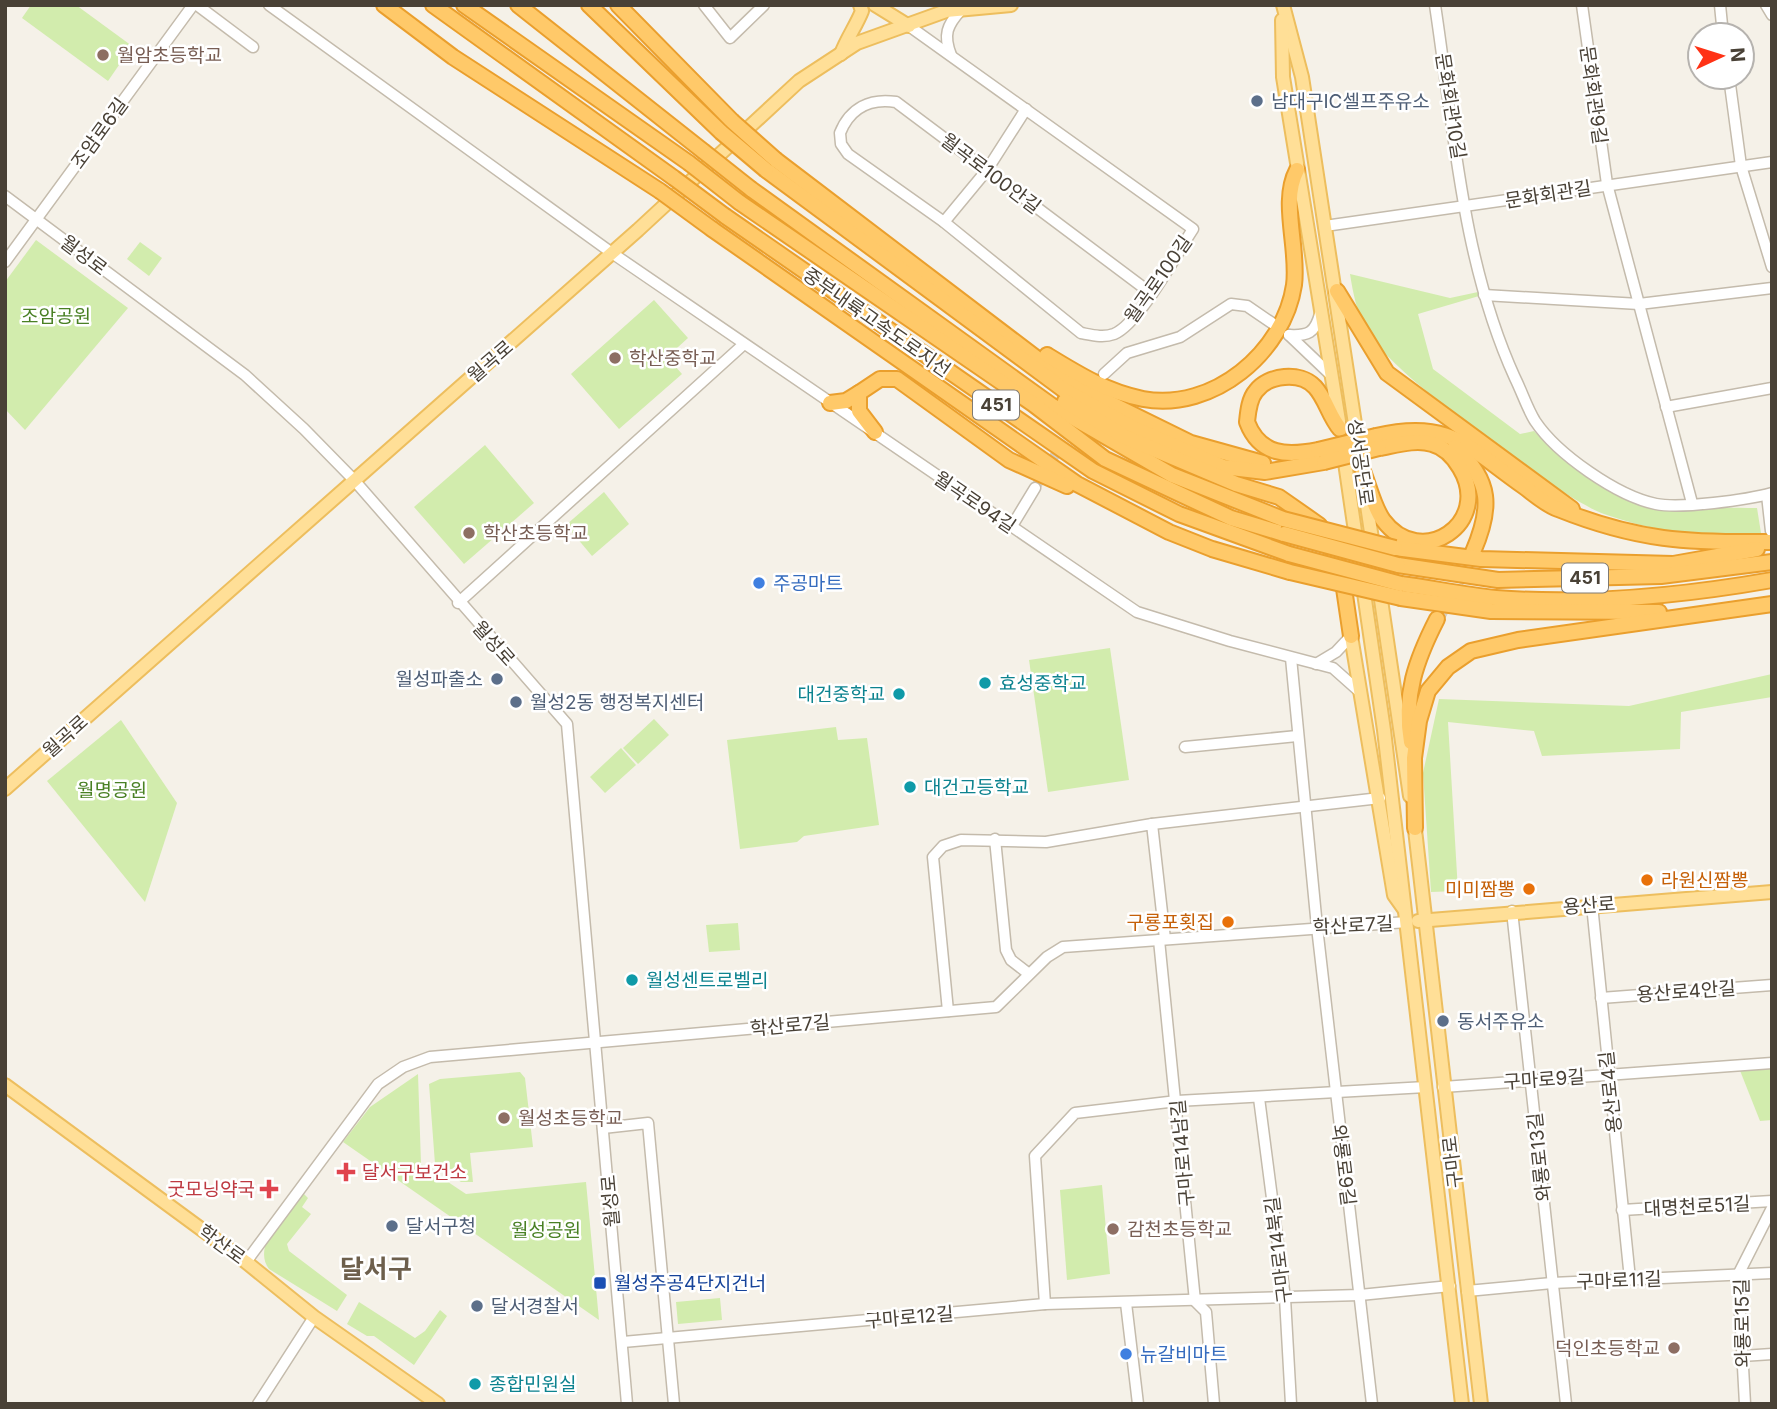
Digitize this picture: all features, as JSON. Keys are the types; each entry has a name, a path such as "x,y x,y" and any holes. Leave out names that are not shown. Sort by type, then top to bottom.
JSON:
{"highway":[{"path":"384,5 453,57 660,191 1006,437 1077,484 1169,532"},
{"name":"중부내륙고속도로지선","path":"433,5 725,216 1093,471 1190,519 1401,591 1495,598 1592,600 1662,597 1772,580"},
{"name":"중부내륙고속도로지선","path":"464,5 689,163 739,202 1033,404 1105,459 1231,518 1398,565 1499,580 1661,576 1772,562"},
{"path":"518,5 751,189 1051,405 1172,475 1283,519 1395,548 1481,559 1673,564 1772,544"},
{"path":"589,5 721,132 992,322 1069,383 1191,443 1259,463 1295,462 1403,434 1428,435 1449,441 1469,459 1482,482 1488,505 1483,528 1473,552"},
{"path":"618,5 732,121 771,165 968,319 1064,390 1189,453 1223,467 1265,472 1321,456"},
{"path":"992,322 1086,380 1112,391 1146,399 1168,399 1191,396 1216,387 1253,362 1285,318 1294,285 1295,244 1289,185 1297,170"},
{"path":"1337,291 1387,373 1588,521"},
{"path":"968,319 1057,397 1125,437 1236,484 1279,498 1319,525 1327,536 1342,575 1351,636"},
{"path":"1321,456 1269,450 1259,443 1247,422 1256,390 1264,383 1286,377 1306,380 1315,387 1328,414 1340,429"},
{"path":"830,403 846,401 880,379 897,379 1009,460 1169,532 1212,549 1290,572 1401,591 1491,611 1612,614 1741,609"},
{"path":"859,393 859,411 875,432"},
{"path":"1377,442 1402,430 1429,429 1451,435 1554,508 1588,521 1649,537 1690,543 1772,544"},
{"path":"1361,466 1383,520 1405,539 1428,542 1451,534 1465,514 1469,495 1466,478 1456,461 1432,444 1377,442"},
{"path":"1413,758 1419,721 1428,691 1448,667 1471,652 1518,640 1772,604"},
{"path":"1415,828 1413,758 1406,715 1418,657 1437,619"}],"main road":[{"path":"841,54 847,36 858,23 862,11 860,5"},
{"path":"875,5 909,26"},
{"name":"월곡로","path":"5,789 612,253 799,81 857,44 937,15 1012,5"},
{"name":"성서공단로","path":"1283,5 1283,78 1322,310 1367,608 1407,917"},
{"name":"성서공단로","path":"1283,5 1302,77 1337,291 1415,828 1425,920"},
{"path":"1351,636 1363,695 1394,895 1407,917"},
{"name":"용산로","path":"1407,917 1425,920 1772,892"},
{"name":"구마로","path":"1407,917 1462,1404"},
{"name":"구마로","path":"1425,920 1481,1404"},
{"name":"학산로","path":"5,1085 246,1262 314,1317 438,1404"}],"street":[{"path":"195,5 253,47"},
{"name":"조암로6길","path":"5,262 195,5"},
{"name":"월곡로94길","path":"269,5 612,253 1137,612 1316,664 1346,676 1363,695"},
{"path":"704,5 730,38 764,5"},
{"path":"937,15 947,5"},
{"name":"문화회관10길","path":"1435,5 1466,207 1484,295 1499,340 1536,422 1575,463 1619,489 1656,505 1769,494"},
{"name":"문화회관9길","path":"1582,5 1606,184 1692,503"},
{"path":"1766,5 1772,15"},
{"path":"951,55 945,41 949,23 961,10"},
{"name":"월곡로100길","path":"841,144 848,154 944,222 1081,333 1110,335 1122,330 1152,294 1193,229 909,26"},
{"path":"1731,91 1741,166 1772,267"},
{"name":"월곡로100안길","path":"841,144 840,133 854,111 874,102 896,102 1152,294"},
{"path":"944,222 987,170 1026,109"},
{"name":"문화회관길","path":"1325,226 1772,162"},
{"name":"월성로","path":"5,196 246,375 354,481 458,603 567,724 627,1404"},
{"path":"1484,295 1639,304 1772,288"},
{"path":"1104,374 1127,352 1180,337 1231,304 1247,306 1272,323"},
{"path":"1322,310 1312,332 1306,336 1289,335 1332,376"},
{"path":"458,603 744,344"},
{"path":"1666,407 1772,388"},
{"path":"1012,527 1035,488"},
{"path":"1769,494 1771,531"},
{"path":"1316,664 1336,652 1351,636"},
{"name":"와룡로9길","path":"1291,658 1335,1093 1372,1404"},
{"path":"1185,747 1297,736"},
{"path":"948,1011 933,857 943,846 961,840 1046,842 1152,824 1380,798"},
{"name":"구마로14남길","path":"1152,824 1195,1301 1206,1312 1214,1404"},
{"path":"995,839 1006,950 1011,960 1029,974"},
{"name":"용산로4길","path":"1592,905 1630,1279"},
{"name":"와룡로13길","path":"1512,911 1566,1404"},
{"name":"학산로7길","path":"246,1262 378,1084 402,1067 429,1057 996,1007 1047,957 1063,947 1317,927 1407,917"},
{"name":"용산로4안길","path":"1601,998 1772,985"},
{"name":"구마로9길","path":"1443,1087 1772,1063"},
{"path":"1045,1304 1035,1156 1075,1113 1177,1101 1426,1087"},
{"name":"구마로14북길","path":"1259,1098 1285,1298 1291,1404"},
{"path":"603,1128 648,1123 674,1404"},
{"name":"대명천로51길","path":"1622,1210 1772,1201"},
{"name":"와룡로15길","path":"1745,1404 1738,1275 1772,1208"},
{"name":"구마로11길","path":"1467,1291 1552,1283 1772,1273"},
{"name":"구마로12길","path":"623,1342 670,1340 1045,1304 1360,1295 1450,1286"},
{"path":"1126,1303 1138,1404"},
{"path":"258,1404 314,1317"},
{"path":"1742,1356 1772,1354"}],"green space":[{"path":"31,5 76,5 132,46 108,81 22,18"},
{"name":"조암공원","path":"36,240 128,308 25,430 5,409 5,282"},
{"path":"140,242 162,258 149,276 127,259"},
{"path":"1350,274 1450,298 1478,292 1479,296 1418,314 1433,369 1520,434 1534,431 1560,457 1585,476 1610,489 1661,504 1757,508 1761,533 1700,534 1644,526 1604,514 1551,484 1476,431 1380,348 1363,323"},
{"path":"654,300 688,338 667,357 682,374 619,429 571,374"},
{"path":"485,445 534,503 464,564 414,507"},
{"path":"604,492 629,524 592,556 566,525"},
{"path":"1110,648 1129,780 1048,792 1029,660"},
{"path":"1772,674 1772,697 1681,712 1680,749 1542,756 1534,731 1448,722 1458,891 1431,892 1423,773 1439,699 1629,706"},
{"path":"654,719 669,735 638,764 623,748"},
{"name":"월명공원","path":"121,720 177,803 145,902 47,781"},
{"path":"836,727 838,740 867,738 879,825 804,836 797,842 740,849 727,740"},
{"path":"621,748 636,765 605,793 590,777"},
{"path":"738,923 740,950 709,952 706,925"},
{"path":"1772,1066 1772,1120 1760,1121 1739,1068"},
{"path":"520,1072 525,1078 533,1147 470,1153 473,1182 461,1182 435,1164 429,1084 440,1079"},
{"name":"월성공원","path":"418,1074 421,1164 466,1194 586,1182 599,1320 343,1142 370,1107"},
{"path":"1102,1185 1110,1274 1067,1280 1060,1190"},
{"path":"301,1191 308,1198 302,1207 311,1214 287,1244 289,1251 347,1295 337,1311 269,1269 265,1260 264,1250 273,1229"},
{"path":"720,1298 722,1320 678,1324 676,1302"},
{"path":"359,1302 415,1338 425,1331 440,1310 447,1316 414,1365 374,1336 367,1336 347,1324"}],"tunnel":[{"path":"1035,488 1071,429"},
{"path":"1437,619 1473,552"}],"place":[{"name":"월암초등학교","path":"103,55"},
{"name":"남대구IC셀프주유소","path":"1257,101"},
{"name":"학산중학교","path":"615,358"},
{"name":"학산초등학교","path":"469,533"},
{"name":"주공마트","path":"759,583"},
{"name":"월성파출소","path":"497,679"},
{"name":"효성중학교","path":"985,683"},
{"name":"대건중학교","path":"899,694"},
{"name":"월성2동 행정복지센터","path":"516,702"},
{"name":"대건고등학교","path":"910,787"},
{"name":"라원신짬뽕","path":"1647,880"},
{"name":"미미짬뽕","path":"1529,889"},
{"name":"구룡포횟집","path":"1228,922"},
{"name":"월성센트로벨리","path":"632,980"},
{"name":"동서주유소","path":"1443,1021"},
{"name":"월성초등학교","path":"504,1118"},
{"name":"달서구보건소","path":"346,1172"},
{"name":"굿모닝약국","path":"269,1189"},
{"name":"달서구청","path":"392,1226"},
{"name":"감천초등학교","path":"1113,1229"},
{"name":"월성주공4단지건너","path":"600,1283"},
{"name":"달서경찰서","path":"477,1306"},
{"name":"덕인초등학교","path":"1674,1348"},
{"name":"뉴갈비마트","path":"1126,1354"},
{"name":"종합민원실","path":"475,1384"}],"district":[{"name":"달서구","path":"376,1269"}]}
